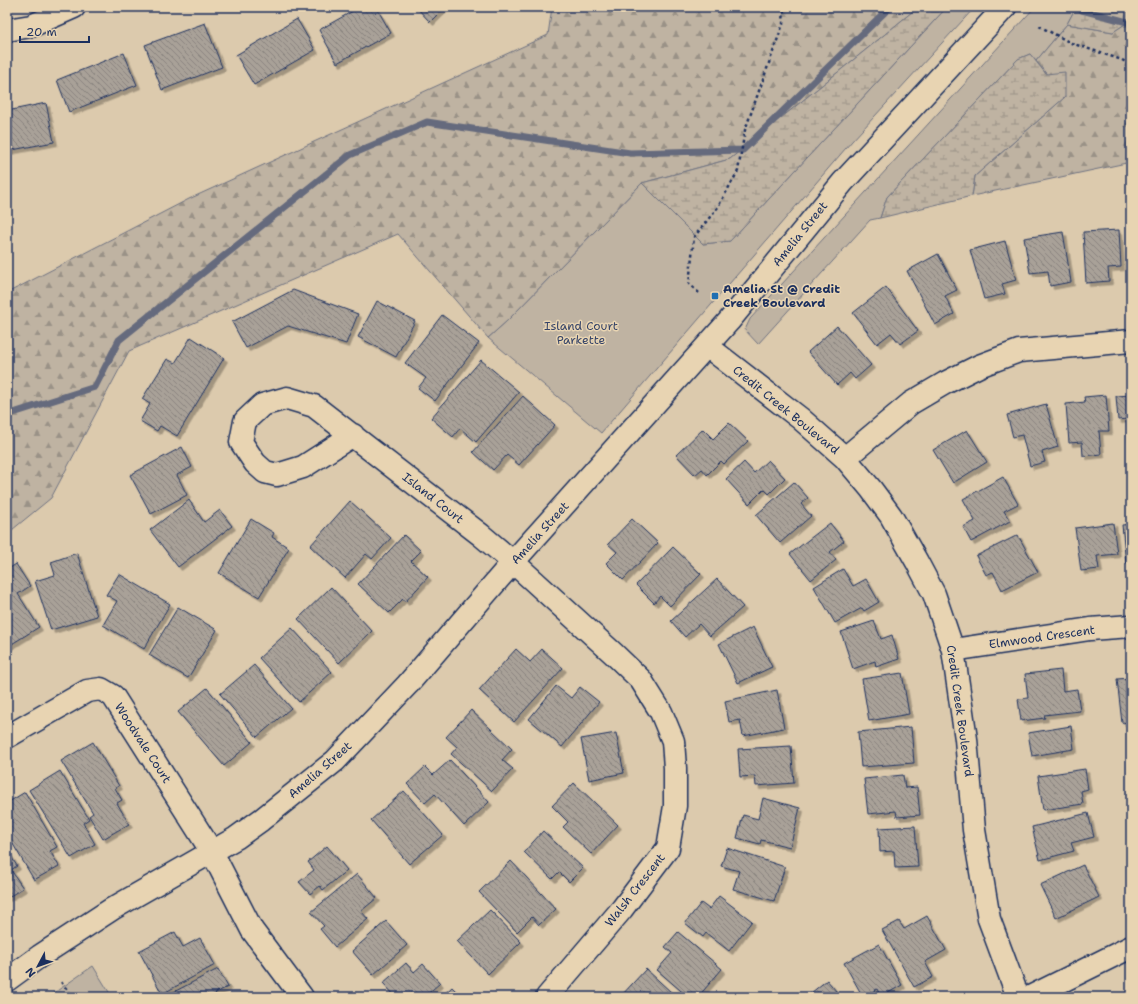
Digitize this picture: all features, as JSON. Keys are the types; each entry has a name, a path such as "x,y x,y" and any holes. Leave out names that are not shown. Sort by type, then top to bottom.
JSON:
{"street":[{"path":"7,30 31,26 74,7"},
{"name":"Amelia Street","path":"7,980 40,956 112,909 236,838 335,761 408,684 513,562 707,346 843,182 1005,7"},
{"path":"845,458 911,404 944,383 979,366 1019,351 1131,340"},
{"name":"Credit Creek Boulevard","path":"707,346 801,419 845,458 891,516 934,594 953,650 966,739 974,830 989,920 1018,997"},
{"name":"Island Court","path":"353,435 303,467 278,475 265,472 255,463 241,442 245,421 262,405 287,398 314,406 353,435 513,562"},
{"name":"Walsh Crescent","path":"513,562 641,680 661,712 673,741 675,768 674,806 668,848 622,909 547,997"},
{"name":"Elmwood Crescent","path":"953,650 1090,629 1131,626"},
{"name":"Woodvale Court","path":"7,737 87,691 101,689 113,696 212,852"},
{"path":"212,852 252,930 302,997"},
{"path":"1030,997 1131,947"}],"path":[{"path":"699,293 689,284 694,238 718,207 738,171 745,130 783,24 784,7"},
{"path":"1039,26 1071,43 1122,60 1131,65"},
{"path":"61,982 74,997"}],"green space":[{"path":"552,7 918,7 730,159 642,183 508,320 488,338 398,234 129,351 51,498 7,534 7,293 189,199 548,35"},
{"path":"918,7 947,7 730,241 703,244 642,183 730,159"},
{"name":"Island Court Parkette","path":"947,7 975,7 852,141 601,433 488,338 508,320 642,183 703,244 730,241"},
{"path":"1035,7 1076,7 1067,24 1036,61 1030,54 1018,59 887,197 880,218 870,220 758,344 745,330 750,319"},
{"path":"1076,7 1131,7 1131,20 1113,32 1067,24"},
{"path":"1131,20 1131,162 972,196 975,176 1065,97 1036,61 1067,24 1113,32"},
{"path":"1030,54 1046,74 1065,72 1065,97 975,176 972,196 880,218 887,197 1018,59"},
{"path":"93,966 112,997 48,997"}],"building":[{"path":"360,7 376,7 391,33 337,63 319,30"},
{"path":"416,7 445,7 430,22"},
{"path":"297,19 315,50 254,85 236,55"},
{"path":"205,23 222,67 162,90 145,45"},
{"path":"124,53 137,85 69,112 57,80"},
{"path":"46,103 54,142 7,151 7,111"},
{"path":"1119,230 1121,267 1108,268 1109,281 1086,283 1083,232"},
{"path":"1063,232 1071,282 1050,286 1048,271 1030,273 1024,238"},
{"path":"1005,241 1016,280 1002,284 1005,294 984,299 970,250"},
{"path":"938,254 957,290 945,296 954,314 935,325 907,271"},
{"path":"886,287 918,331 900,344 891,333 877,344 853,313"},
{"path":"293,290 358,314 346,344 288,326 246,348 232,322"},
{"path":"377,301 415,321 396,357 358,337"},
{"path":"442,315 479,343 435,401 418,388 426,378 405,363"},
{"path":"837,326 871,365 855,379 850,373 837,385 808,352"},
{"path":"191,337 224,358 177,436 160,426 157,431 140,421 150,404 142,399 167,359 175,363"},
{"path":"481,360 519,392 476,442 460,428 453,437 431,418"},
{"path":"1106,395 1109,431 1099,431 1101,454 1083,456 1082,442 1069,443 1066,404 1085,402 1084,397"},
{"path":"1131,395 1131,453 1129,453 1127,419 1118,420 1116,396"},
{"path":"523,396 555,425 519,465 507,455 493,470 473,452"},
{"path":"1046,404 1058,447 1042,452 1045,462 1030,466 1022,435 1013,437 1007,415"},
{"path":"729,423 748,441 724,464 721,461 707,475 702,469 695,475 676,455 703,429 713,439"},
{"path":"967,430 987,462 953,483 933,450"},
{"path":"182,447 192,467 177,475 187,495 151,514 130,475"},
{"path":"768,460 785,478 769,494 764,489 749,504 726,479 744,462 754,473"},
{"path":"1003,477 1018,504 1004,511 1010,521 971,542 963,527 975,521 963,499"},
{"path":"794,482 808,498 801,504 811,516 780,543 756,515"},
{"path":"189,500 204,522 220,510 232,526 178,567 150,530"},
{"path":"350,501 391,538 372,559 366,554 345,578 310,546"},
{"path":"251,519 274,533 272,537 289,548 259,597 219,573"},
{"path":"632,519 658,543 623,580 606,563 617,552 608,544"},
{"path":"830,523 844,541 830,552 836,560 811,580 790,554"},
{"path":"1113,523 1117,554 1097,556 1099,569 1081,571 1075,528"},
{"path":"1131,524 1131,563 1126,563 1122,525"},
{"path":"404,535 421,551 411,561 428,577 405,602 403,599 389,613 358,584"},
{"path":"1018,535 1038,572 1002,590 993,572 986,575 976,556"},
{"path":"673,547 701,574 670,606 660,596 654,603 636,585"},
{"path":"77,553 97,616 51,630 35,581 55,575 51,562"},
{"path":"16,564 30,586 18,594 39,627 7,647 7,570"},
{"path":"843,569 853,586 866,579 879,602 864,611 862,608 835,623 814,587"},
{"path":"119,574 170,604 144,649 103,625 117,601 106,595"},
{"path":"717,579 743,607 710,636 699,624 685,637 671,621"},
{"path":"331,587 372,631 339,663 298,619"},
{"path":"178,607 217,630 188,678 149,655"},
{"path":"874,621 881,639 892,635 899,659 876,667 875,661 853,669 841,632"},
{"path":"753,627 772,667 738,683 719,644"},
{"path":"292,628 332,672 299,702 259,658"},
{"path":"516,649 530,662 542,649 563,668 514,722 479,690"},
{"path":"254,665 291,708 257,737 220,694"},
{"path":"1061,670 1063,691 1077,689 1080,711 1044,715 1045,718 1021,721 1018,699 1028,698 1025,674"},
{"path":"902,673 909,714 869,721 862,679"},
{"path":"1131,678 1131,739 1129,722 1122,723 1117,679"},
{"path":"556,686 571,698 580,687 599,702 562,747 529,719"},
{"path":"207,688 252,742 224,766 178,712"},
{"path":"777,690 784,728 743,736 740,720 729,722 725,701"},
{"path":"471,710 512,749 502,760 513,769 492,791 451,754 457,747 446,737"},
{"path":"1071,726 1074,749 1032,756 1028,733"},
{"path":"911,727 914,763 861,767 858,732"},
{"path":"616,733 624,773 589,780 581,739"},
{"path":"93,742 119,786 115,788 122,800 117,803 129,824 103,839 89,816 93,813 61,761"},
{"path":"791,746 794,783 756,786 755,776 740,777 738,749"},
{"path":"450,760 489,802 464,826 435,794 425,803 407,784 425,767 433,775"},
{"path":"1085,769 1088,789 1081,791 1083,804 1043,810 1038,776"},
{"path":"60,771 89,819 83,823 95,844 71,858 29,790"},
{"path":"903,775 905,788 917,787 920,815 897,817 896,811 868,814 864,779"},
{"path":"574,783 618,825 591,854 563,827 568,822 552,806"},
{"path":"404,791 443,835 409,864 371,820"},
{"path":"25,792 57,847 50,851 59,866 34,880 7,834 7,803"},
{"path":"763,798 800,808 790,847 761,840 760,844 737,838 743,815 758,819"},
{"path":"1088,813 1094,837 1071,843 1074,851 1040,860 1032,827"},
{"path":"915,826 918,867 895,868 894,851 880,852 879,828"},
{"path":"543,831 583,868 569,882 559,872 552,879 524,852"},
{"path":"327,846 347,870 323,890 320,886 310,894 299,882 314,870 308,862"},
{"path":"727,848 785,867 774,901 733,889 739,871 721,866"},
{"path":"7,850 17,866 11,870 23,888 7,898"},
{"path":"511,861 556,909 539,925 532,917 517,932 479,892"},
{"path":"1083,865 1099,897 1056,918 1040,885"},
{"path":"357,874 377,898 361,911 368,919 335,947 320,929 324,926 311,912"},
{"path":"719,896 752,921 729,951 706,933 703,937 685,923 701,903 709,909"},
{"path":"490,910 521,942 488,974 457,941"},
{"path":"927,916 946,950 925,962 933,977 914,987 882,930 899,921 904,929"},
{"path":"386,921 407,945 373,975 352,951"},
{"path":"175,932 183,947 200,938 215,965 162,994 139,951"},
{"path":"678,932 722,969 698,997 688,997 657,970 672,953 665,947"},
{"path":"879,944 902,985 881,997 877,989 863,997 844,963"},
{"path":"406,963 414,972 423,964 440,983 424,997 396,997 383,983"},
{"path":"218,969 228,987 215,993 217,997 166,996"},
{"path":"646,969 672,993 669,997 620,997"},
{"path":"827,980 841,997 806,997"},
{"path":"452,987 462,997 441,997"}],"waterway":[{"path":"7,415 95,387 119,340 350,155 427,122 630,153 743,150 890,7"},
{"path":"1082,10 1131,23"}],"place":[{"name":"Amelia St @ Credit Creek Boulevard","path":"715,296"}]}
